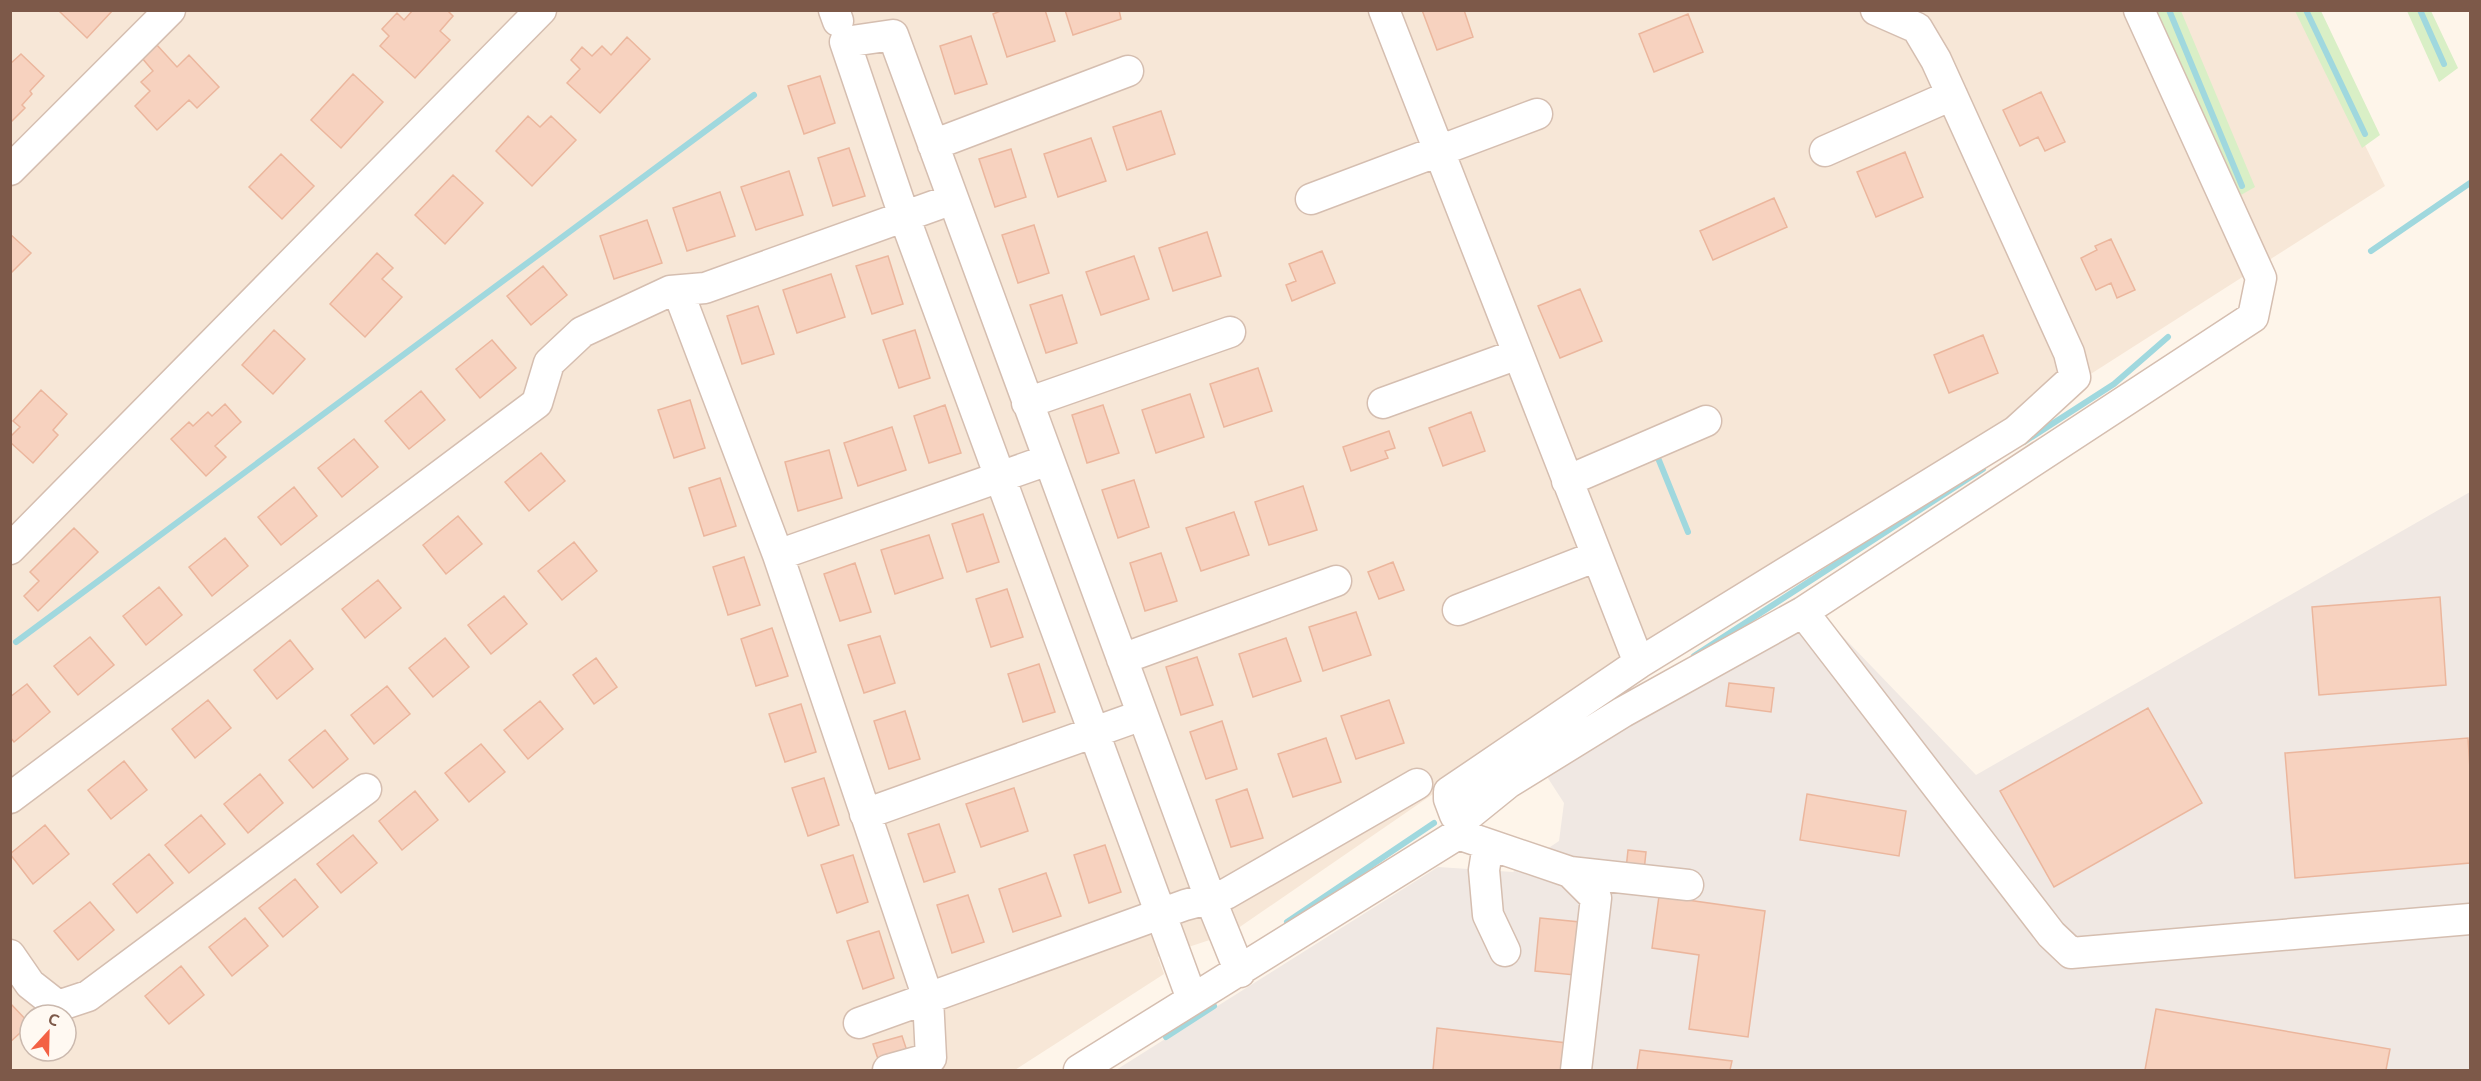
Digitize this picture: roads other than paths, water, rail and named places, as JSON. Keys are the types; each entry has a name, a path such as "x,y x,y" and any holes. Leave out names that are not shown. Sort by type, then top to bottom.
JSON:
{"street":[{"path":"10,170 170,10"},
{"path":"15,534 541,10"},
{"path":"1384,10 1639,663"},
{"path":"1688,885 1570,872 1488,845 1462,826 1455,815 1449,792 1639,663 2016,431 2075,377 2069,353 1936,60 1917,28 1876,10"},
{"path":"1079,1071 1115,1059 1192,999 1240,972 1462,826 1508,783 1623,711 1803,612 2253,316 2261,279 2139,10"},
{"path":"1192,999 904,216 845,42 893,35 1142,715 1240,972"},
{"path":"933,145 1128,71"},
{"path":"1825,151 1952,95"},
{"path":"1311,199 1537,114"},
{"path":"10,798 537,403 549,363 582,332 670,291 705,288 953,199"},
{"path":"678,291 778,555 928,998 931,1059 888,1071"},
{"path":"1027,403 1230,332"},
{"path":"1383,403 1518,354"},
{"path":"1567,481 1706,421"},
{"path":"778,555 1048,460"},
{"path":"1458,610 1597,556"},
{"path":"1122,659 1336,581"},
{"path":"1803,612 2051,934 2071,952 2470,919"},
{"path":"865,814 1142,715"},
{"path":"859,1023 1162,913 1226,894 1417,784"},
{"path":"10,955 30,984 58,1006 88,996 366,789"},
{"path":"1488,845 1484,870 1488,915 1505,951"},
{"path":"1570,872 1596,898 1576,1071"}],"waterway":[{"path":"2169,10 2242,186"},
{"path":"2306,10 2365,134"},
{"path":"2420,10 2444,64"},
{"path":"16,642 754,95"},
{"path":"2371,251 2470,183"},
{"path":"2024,442 2114,384 2168,337"},
{"path":"1656,453 1688,532"},
{"path":"1694,656 1983,469"},
{"path":"1287,922 1434,823"},
{"path":"1166,1037 1214,1006"}]}
